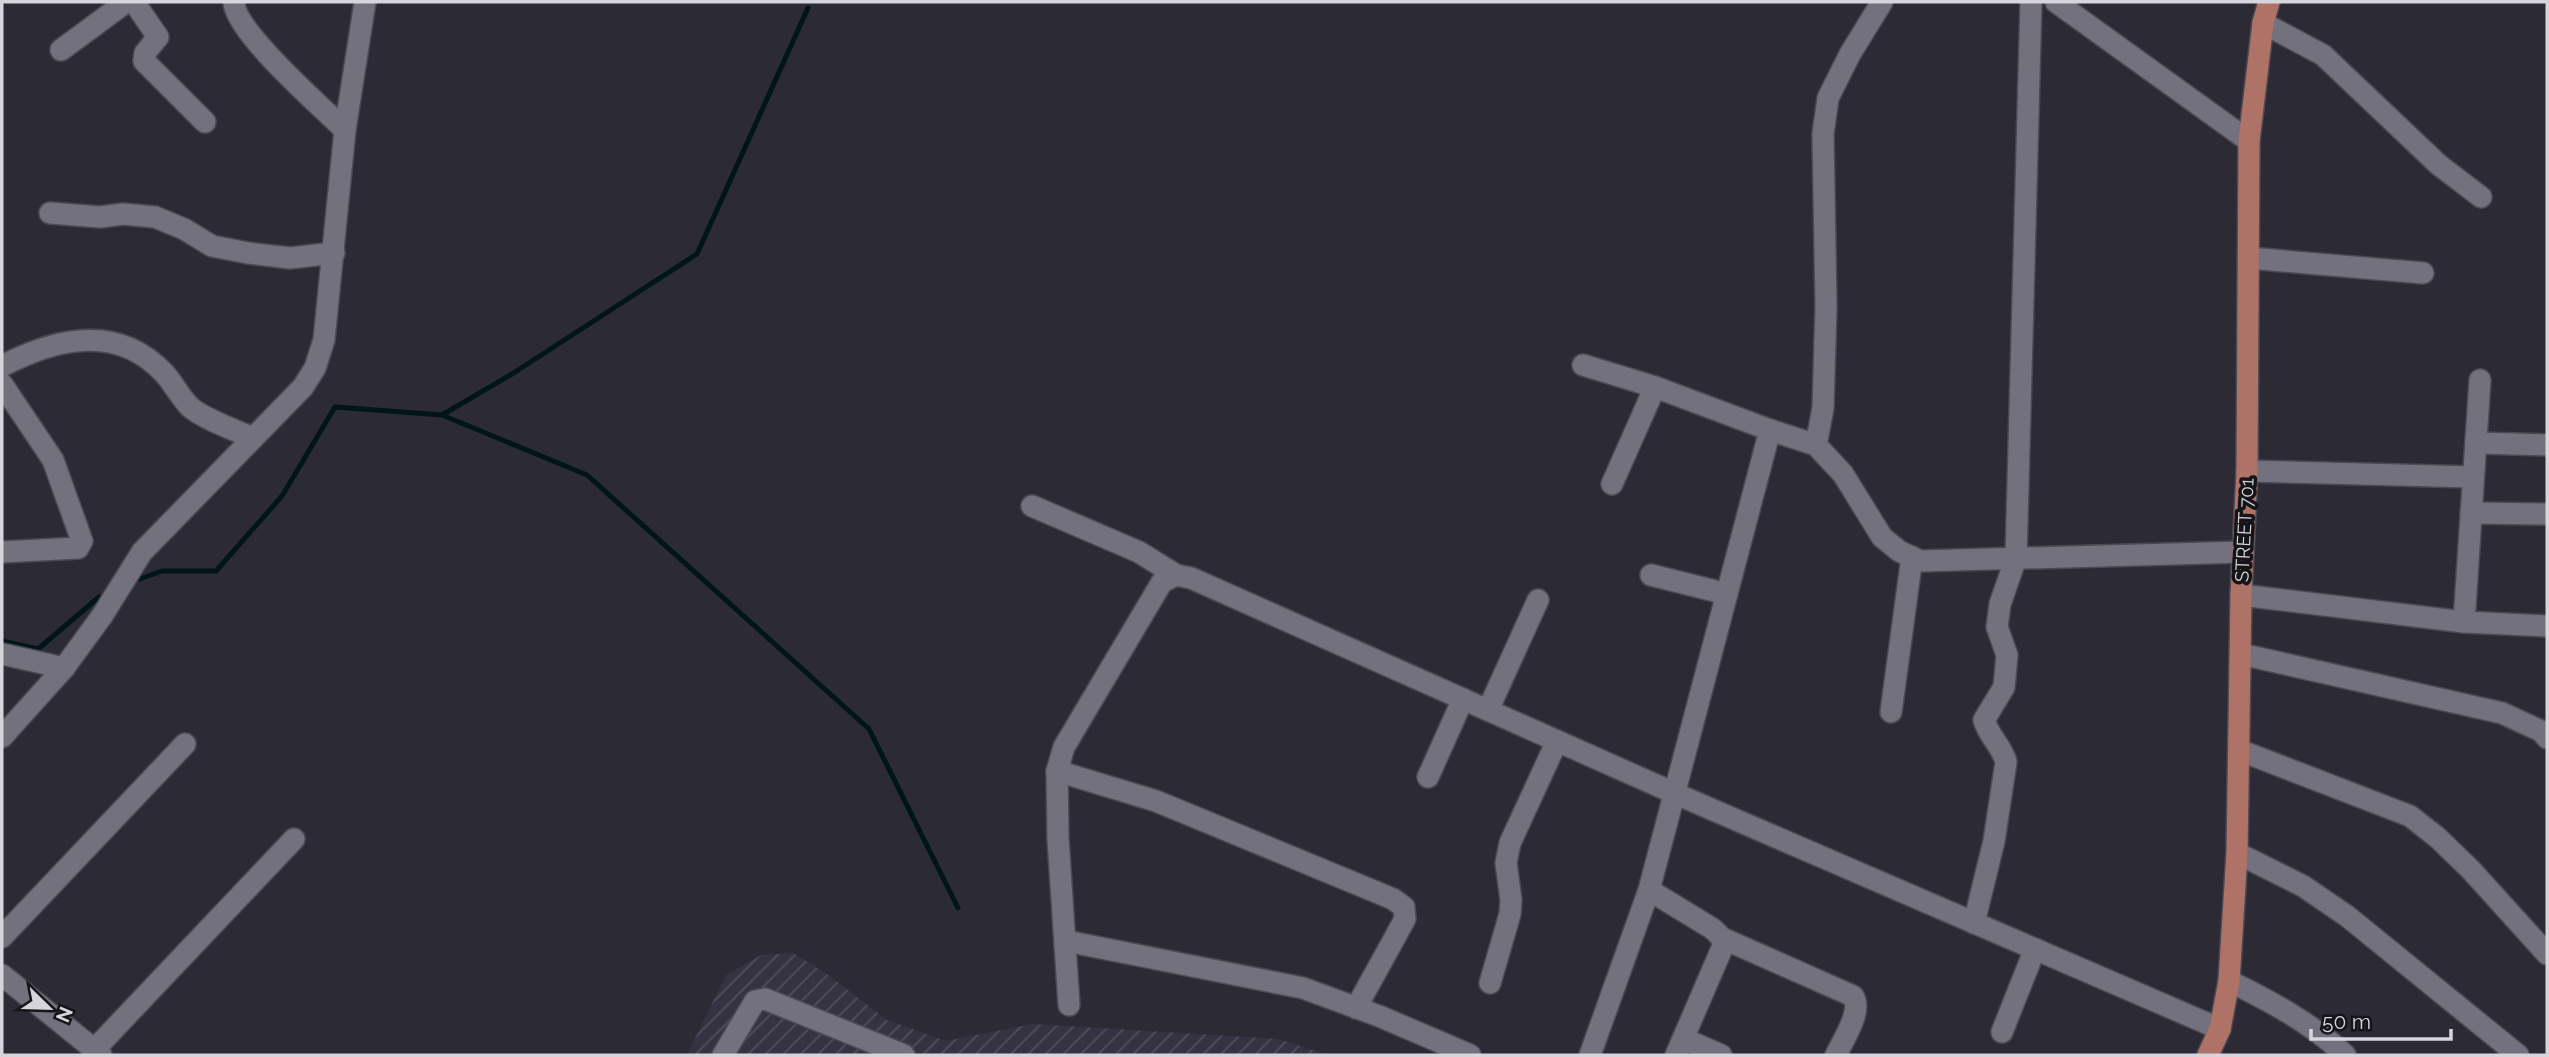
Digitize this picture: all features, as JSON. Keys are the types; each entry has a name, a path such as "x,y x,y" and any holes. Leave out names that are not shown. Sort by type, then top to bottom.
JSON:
{"main road":[{"name":"STREET 701","path":"2208,1055 2220,1029 2230,981 2237,853 2241,595 2247,471 2249,141 2263,23 2269,2"}],"street":[{"path":"61,50 126,2"},
{"path":"134,2 159,37 145,53 144,61 205,122"},
{"path":"234,2 234,9 251,36 345,130"},
{"path":"2,737 64,667 102,616 142,552 303,387 315,368 324,340 345,130 365,2"},
{"path":"1816,445 1823,408 1826,307 1822,134 1828,98 1850,54 1882,2"},
{"path":"1974,923 1994,841 2006,762 2003,751 1988,733 1984,720 2004,687 2007,655 1997,627 2000,604 2016,558 2031,2"},
{"path":"2056,2 2249,141"},
{"path":"2263,23 2323,55 2440,165 2481,197"},
{"path":"50,213 155,217 184,229 212,246 248,253 290,258 334,253"},
{"path":"2249,258 2423,272"},
{"path":"2,366 31,351 54,344 88,339 113,343 137,352 163,372 191,408 253,438"},
{"path":"1583,365 1655,387 1816,445 1843,474 1882,537 1899,551 1920,561 2243,552"},
{"path":"2464,622 2480,380"},
{"path":"2,384 52,460 82,541 78,548 2,552"},
{"path":"1612,484 1655,387"},
{"path":"1590,1055 1649,890 1770,430"},
{"path":"2476,443 2547,445"},
{"path":"2247,471 2473,477"},
{"path":"1032,506 1139,551 1176,575 1191,578 1674,793 2220,1029"},
{"path":"2471,513 2547,514"},
{"path":"1891,712 1912,557"},
{"path":"1069,1005 1058,839 1057,771 1064,747 1162,582 1176,575"},
{"path":"1651,575 1727,594"},
{"path":"2241,595 2464,622 2547,626"},
{"path":"1488,710 1538,600"},
{"path":"2,654 64,667"},
{"path":"2241,654 2502,713 2540,731 2547,738"},
{"path":"1428,776 1463,699"},
{"path":"1490,982 1510,914 1506,863 1510,844 1557,741"},
{"path":"2,937 185,744"},
{"path":"2239,750 2410,816 2471,870 2547,954"},
{"path":"1057,771 1156,802 1393,899 1404,907 1405,919 1356,1008"},
{"path":"2,975 97,1053 294,839"},
{"path":"2237,853 2303,886 2347,916 2518,1055"},
{"path":"1649,890 1713,929 1722,938 1853,996 1856,1001 1855,1011 1836,1055"},
{"path":"1721,1055 1680,1047 1723,946 1722,938"},
{"path":"1066,941 1303,988 1471,1055"},
{"path":"2001,1032 2035,949"},
{"path":"2230,981 2284,1008 2325,1035 2345,1055"},
{"path":"724,1055 755,1000 765,999 904,1055"}],"shaded area":[{"path":"793,953 827,974 887,1020 946,1041 1032,1024 1279,1039 1328,1055 687,1055 726,975 761,955"}],"waterway":[{"path":"442,415 512,374 697,254 808,8"},
{"path":"140,579 162,571 216,571 282,496 335,407 442,415 587,475 869,729 958,908"},
{"path":"2,641 38,649 99,597"}]}
